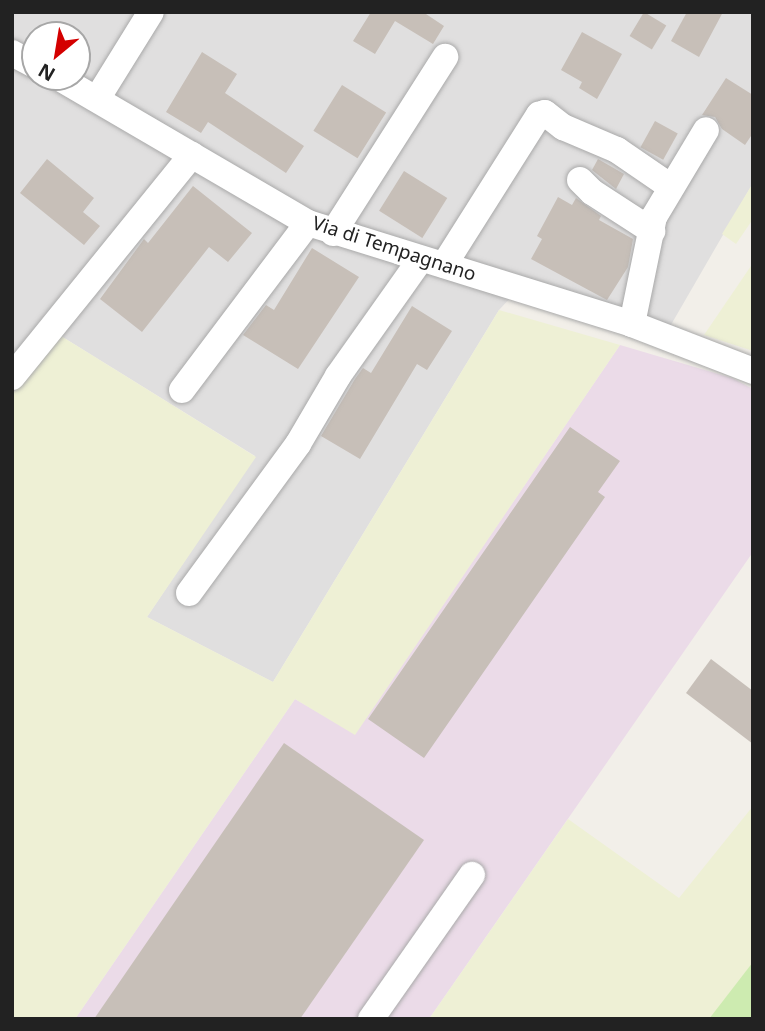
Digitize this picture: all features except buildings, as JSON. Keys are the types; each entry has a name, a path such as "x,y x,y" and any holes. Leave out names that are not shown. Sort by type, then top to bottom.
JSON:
{"street":[{"path":"97,99 151,12"},
{"path":"333,233 445,57"},
{"name":"Via di Tempagnano","path":"83,91 308,223 333,233 632,324 753,371"},
{"path":"189,593 298,444 338,376 432,263 539,115 545,113 563,127 617,150 671,187"},
{"path":"632,324 652,231 671,187 706,130"},
{"path":"12,377 192,155"},
{"path":"580,180 592,192 652,231"},
{"path":"182,390 308,223"},
{"path":"371,1019 472,875"}],"shaded area":[{"path":"12,12 753,12 753,183 668,330 525,282 499,310 273,682 147,617 255,456 61,336 12,394"},
{"path":"620,345 732,378 753,389 753,552 429,1019 75,1019 295,699 355,734"}],"green space":[{"path":"753,183 753,219 736,244 722,234"},
{"path":"753,263 753,351 704,335"},
{"path":"499,310 620,345 355,735 295,699 75,1019 12,1019 12,394 61,336 256,457 147,617 273,682"},
{"path":"753,806 753,1019 429,1019 568,819 679,898"},
{"path":"753,962 753,1019 709,1019"}]}
